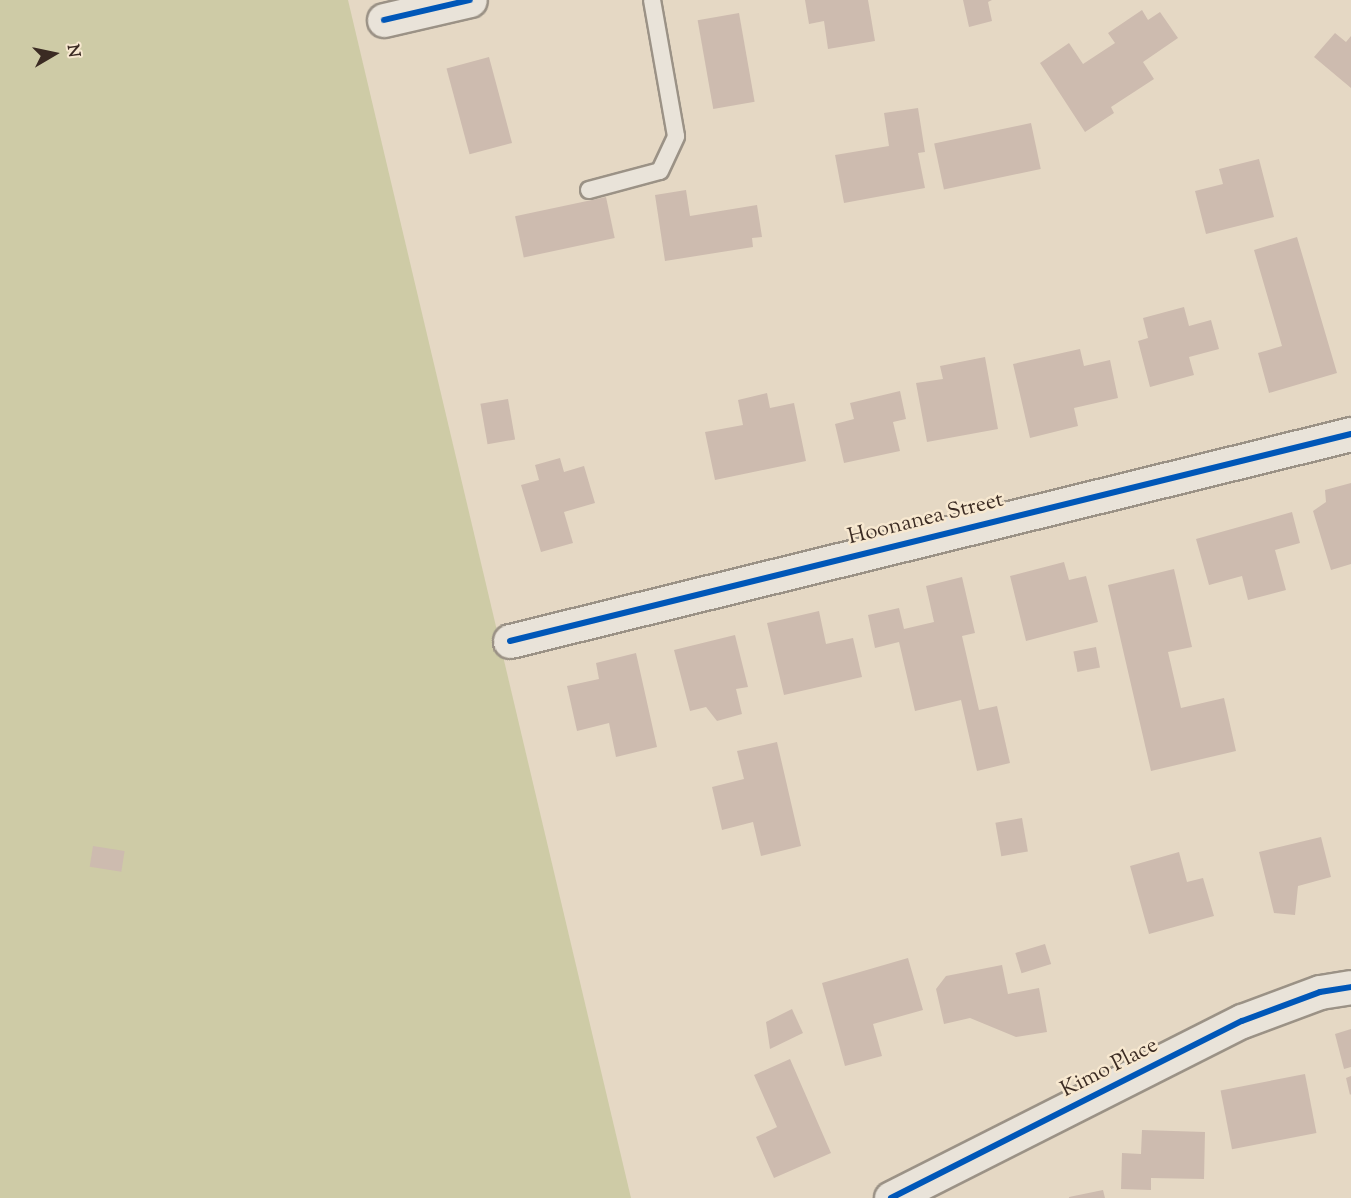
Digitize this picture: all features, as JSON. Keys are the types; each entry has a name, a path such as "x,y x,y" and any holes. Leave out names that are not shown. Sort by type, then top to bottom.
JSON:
{"street":[{"path":"384,20 470,0"},
{"name":"Hoonanea Street","path":"510,640 1351,434"},
{"name":"Kimo Place","path":"891,1198 1242,1021 1320,992 1351,987"}],"lane":[{"path":"590,190 660,171 676,136 652,0"}],"shaded area":[{"path":"0,0 348,0 631,1198 0,1198"}],"building":[{"path":"805,0 868,0 875,41 828,49 824,21 809,24"},
{"path":"963,0 992,0 988,2 992,21 969,27"},
{"path":"1142,10 1148,20 1160,12 1178,38 1143,62 1154,79 1111,107 1114,113 1085,132 1040,63 1069,43 1083,64 1115,43 1108,33"},
{"path":"739,13 755,102 713,109 698,20"},
{"path":"1335,33 1346,42 1351,36 1351,88 1314,57"},
{"path":"489,57 512,143 470,154 446,68"},
{"path":"918,108 925,152 918,153 925,188 844,203 835,155 889,146 884,113"},
{"path":"1031,123 1041,169 944,190 934,144"},
{"path":"1259,159 1274,217 1206,234 1195,191 1223,184 1219,169"},
{"path":"686,190 690,216 757,205 762,237 752,238 753,247 665,261 655,195"},
{"path":"606,197 615,238 524,257 515,216"},
{"path":"1297,237 1337,373 1269,393 1258,353 1282,346 1254,250"},
{"path":"1184,307 1189,326 1211,320 1219,349 1189,357 1194,375 1150,387 1138,341 1148,338 1143,318"},
{"path":"1080,349 1084,366 1110,360 1118,398 1074,408 1078,426 1030,438 1013,364"},
{"path":"985,357 998,429 927,442 916,383 943,379 940,366"},
{"path":"900,391 906,419 893,422 900,451 844,463 835,424 854,419 850,403"},
{"path":"767,393 770,408 794,403 806,461 715,480 705,432 743,425 738,400"},
{"path":"508,399 515,439 488,444 480,404"},
{"path":"560,458 564,472 584,466 595,503 564,512 573,543 541,552 521,485 539,480 535,465"},
{"path":"1351,483 1351,564 1331,570 1313,511 1326,502 1325,490"},
{"path":"1292,512 1300,543 1275,550 1286,590 1248,600 1242,576 1209,585 1196,539"},
{"path":"1064,562 1069,580 1086,576 1098,622 1026,641 1010,576"},
{"path":"1174,569 1192,647 1168,652 1181,708 1224,698 1236,751 1151,771 1108,585"},
{"path":"962,577 975,633 962,636 979,710 997,706 1010,763 977,771 961,700 915,711 899,642 875,648 868,615 899,608 904,629 934,622 926,586"},
{"path":"819,611 826,644 853,638 862,677 784,695 767,623"},
{"path":"735,635 748,687 736,689 742,714 717,721 706,707 690,711 674,650"},
{"path":"1096,647 1100,668 1077,672 1073,651"},
{"path":"636,653 657,747 616,757 609,723 577,731 567,686 599,679 596,663"},
{"path":"777,742 801,846 761,856 753,822 722,830 712,787 744,779 737,751"},
{"path":"1022,818 1028,851 1001,856 995,823"},
{"path":"1321,837 1331,877 1298,886 1295,915 1274,913 1259,852"},
{"path":"93,846 125,851 121,872 90,867"},
{"path":"1179,852 1187,882 1203,878 1214,916 1149,934 1130,866"},
{"path":"1045,944 1051,964 1021,973 1015,953"},
{"path":"908,958 923,1010 873,1024 882,1056 845,1066 822,983"},
{"path":"1002,965 1008,994 1039,988 1047,1032 1016,1037 970,1018 944,1024 936,989 946,976"},
{"path":"792,1009 803,1033 770,1049 766,1022"},
{"path":"1351,1029 1351,1067 1344,1069 1335,1034"},
{"path":"790,1059 831,1153 774,1178 756,1137 777,1127 754,1075"},
{"path":"1305,1074 1316,1133 1232,1149 1221,1090"},
{"path":"1351,1076 1351,1094 1350,1095 1346,1078"},
{"path":"1142,1130 1205,1132 1204,1179 1151,1178 1151,1190 1121,1189 1122,1153 1141,1154"},
{"path":"1103,1190 1105,1198 1069,1198 1069,1197"}],"cycle path":[{"path":"384,20 470,0"},
{"path":"510,641 1351,434"},
{"path":"891,1198 1242,1021 1320,992 1351,987"}]}
